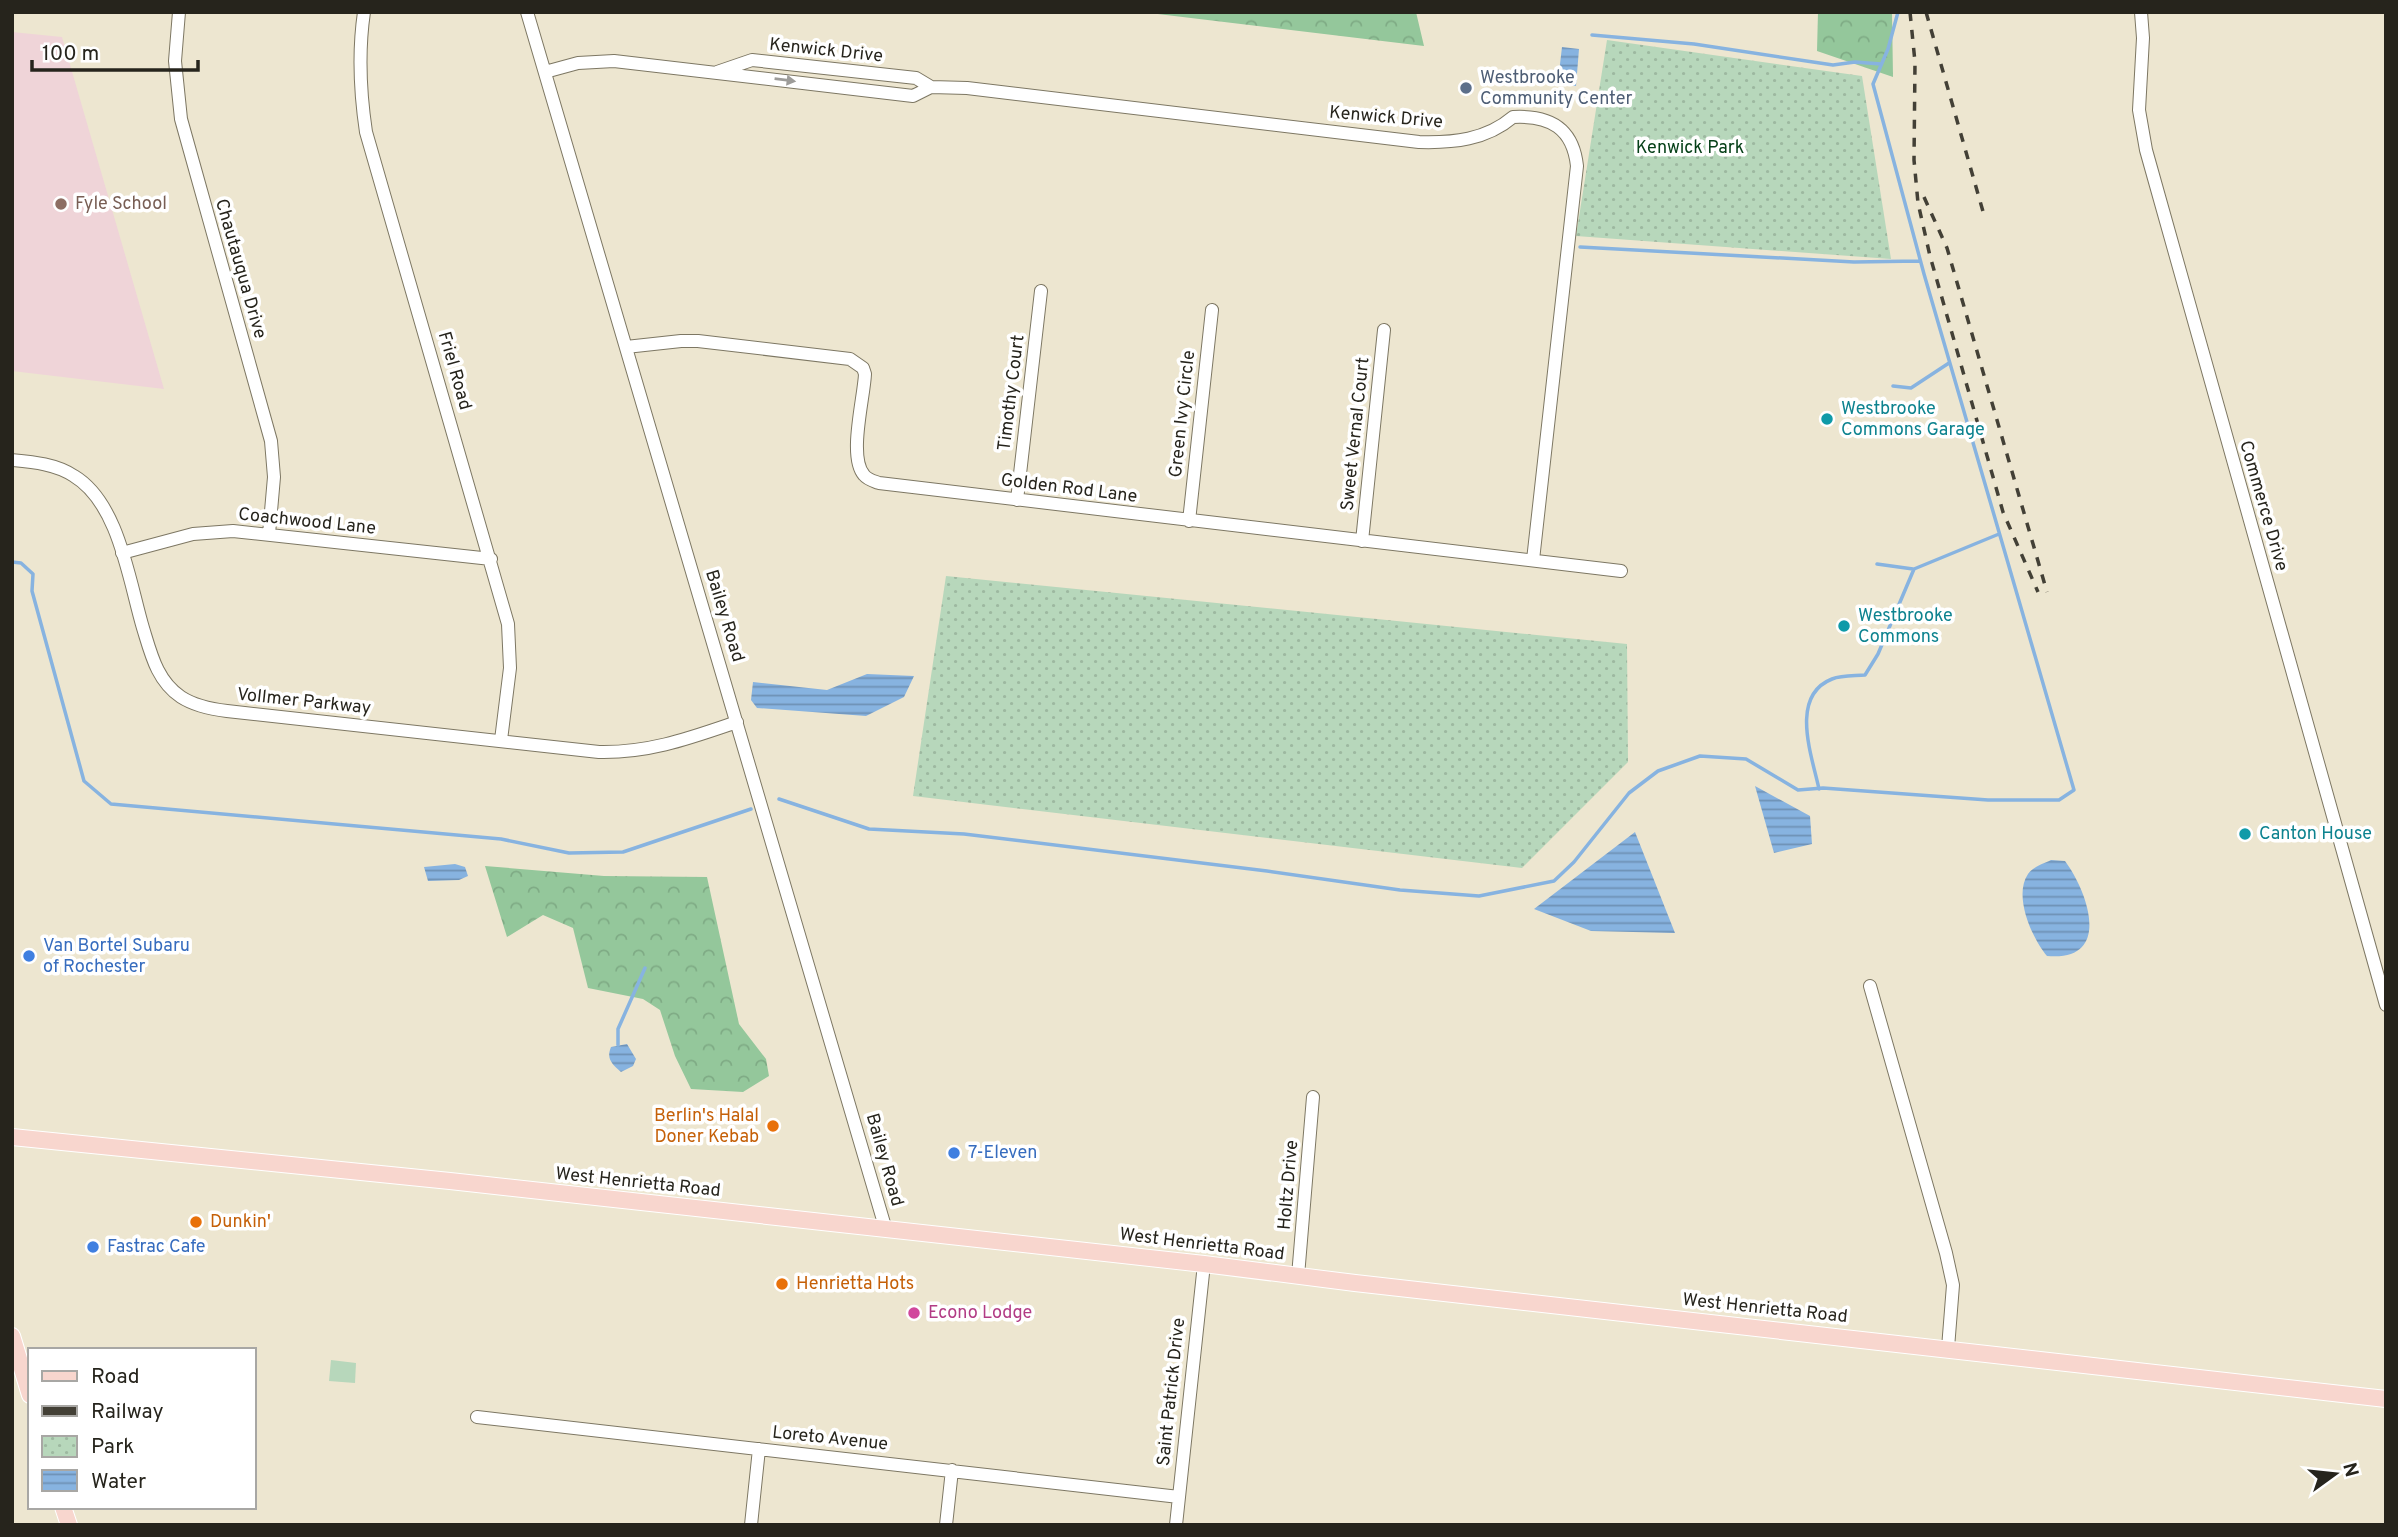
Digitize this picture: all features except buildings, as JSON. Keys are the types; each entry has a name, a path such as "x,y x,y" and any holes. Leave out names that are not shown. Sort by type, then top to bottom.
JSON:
{"main road":[{"name":"West Henrietta Road","path":"12,1137 450,1181 1204,1264 2386,1399"},
{"path":"12,1336 28,1388"}],"street":[{"name":"Chautauqua Drive","path":"179,12 175,61 180,119 271,441 274,477 270,534"},
{"name":"Friel Road","path":"363,12 360,83 366,132 505,606 510,646 509,681 501,740"},
{"name":"Bailey Road","path":"527,12 886,1230"},
{"name":"Commerce Drive","path":"2141,12 2143,38 2139,110 2146,150 2386,1005"},
{"name":"Kenwick Drive","path":"545,72 597,60 913,96 931,87 967,88 1419,142 1441,142 1483,135 1498,129 1513,117 1535,118 1557,126 1573,143 1577,166 1533,560"},
{"name":"Timothy Court","path":"1017,500 1041,291"},
{"name":"Green Ivy Circle","path":"1189,521 1212,310"},
{"name":"Sweet Vernal Court","path":"1362,541 1384,330"},
{"name":"Golden Rod Lane","path":"626,347 698,341 850,359 863,368 865,374 857,449 859,466 865,476 888,485 1621,570"},
{"name":"Vollmer Parkway","path":"12,460 58,468 85,484 106,510 122,553 153,662 170,687 192,703 227,711 599,752 625,752 677,742 737,722"},
{"name":"Coachwood Lane","path":"122,553 193,534 233,531 491,559"},
{"path":"1870,986 1953,1285 1948,1348"},
{"name":"Holtz Drive","path":"1298,1276 1313,1097"},
{"name":"Saint Patrick Drive","path":"1176,1525 1204,1264"},
{"name":"Loreto Avenue","path":"477,1416 1178,1497"},
{"path":"751,1525 759,1449"},
{"path":"946,1525 953,1470"}],"shaded area":[{"name":"Fyle School","path":"12,32 62,37 164,389 12,371"}],"green space":[{"path":"1141,12 1416,12 1424,46"},
{"path":"1818,12 1892,12 1893,77 1817,51"},
{"name":"Kenwick Park","path":"1607,40 1862,76 1891,259 1576,236"},
{"path":"946,576 1627,644 1628,762 1522,868 913,796"},
{"path":"485,866 604,876 707,877 739,1024 766,1059 769,1076 743,1092 691,1089 675,1056 660,1010 643,999 588,988 573,928 543,915 507,937"},
{"path":"331,1360 356,1363 355,1383 329,1381"}],"water":[{"path":"1562,47 1579,49 1576,86 1556,84"},
{"path":"867,674 914,676 904,697 866,716 757,708 751,700 753,682 827,690"},
{"path":"1755,786 1810,816 1812,844 1774,853"},
{"path":"1635,832 1675,933 1591,931 1534,909"},
{"path":"2051,860 2065,861 2074,874 2087,906 2088,937 2081,948 2068,955 2047,956 2030,928 2023,905 2024,883 2028,874"},
{"path":"455,864 465,867 468,876 459,880 428,881 424,867"},
{"path":"627,1044 636,1059 633,1066 621,1072 609,1055 611,1047"}],"waterway":[{"path":"779,799 869,829 964,834 1400,890 1479,896 1554,881 1574,862 1629,793 1658,771 1700,756 1746,759 1798,790 1823,788 1988,800 2059,800 2074,790 1924,274 1873,84 1888,49 1898,12"},
{"path":"1592,35 1694,44 1833,65 1855,62 1881,64"},
{"path":"1580,247 1854,262 1920,261"},
{"path":"1893,386 1911,388 1949,363"},
{"path":"1819,789 1807,728 1811,699 1819,687 1832,679 1865,675 1878,654 1914,569 1999,534"},
{"path":"12,562 21,563 33,574 32,591 84,781 111,804 501,839 569,853 623,852 751,809"},
{"path":"1877,564 1913,569"},
{"path":"618,1045 618,1029 645,968"}],"railway":[{"path":"1910,12 1915,62 1914,160 1918,203 1930,256 2003,512 2038,592"},
{"path":"1926,12 1984,215"},
{"path":"1924,197 1947,248 2047,592"}],"place":[{"name":"Westbrooke Community Center","path":"1466,88"},
{"name":"Fyle School","path":"61,204"},
{"name":"Westbrooke Commons Garage","path":"1827,419"},
{"name":"Westbrooke Commons","path":"1844,626"},
{"name":"Canton House","path":"2245,834"},
{"name":"Van Bortel Subaru of Rochester","path":"29,956"},
{"name":"Berlin's Halal Doner Kebab","path":"773,1126"},
{"name":"7-Eleven","path":"954,1153"},
{"name":"Dunkin'","path":"196,1222"},
{"name":"Fastrac Cafe","path":"93,1247"},
{"name":"Henrietta Hots","path":"782,1284"},
{"name":"Econo Lodge","path":"914,1313"}]}
